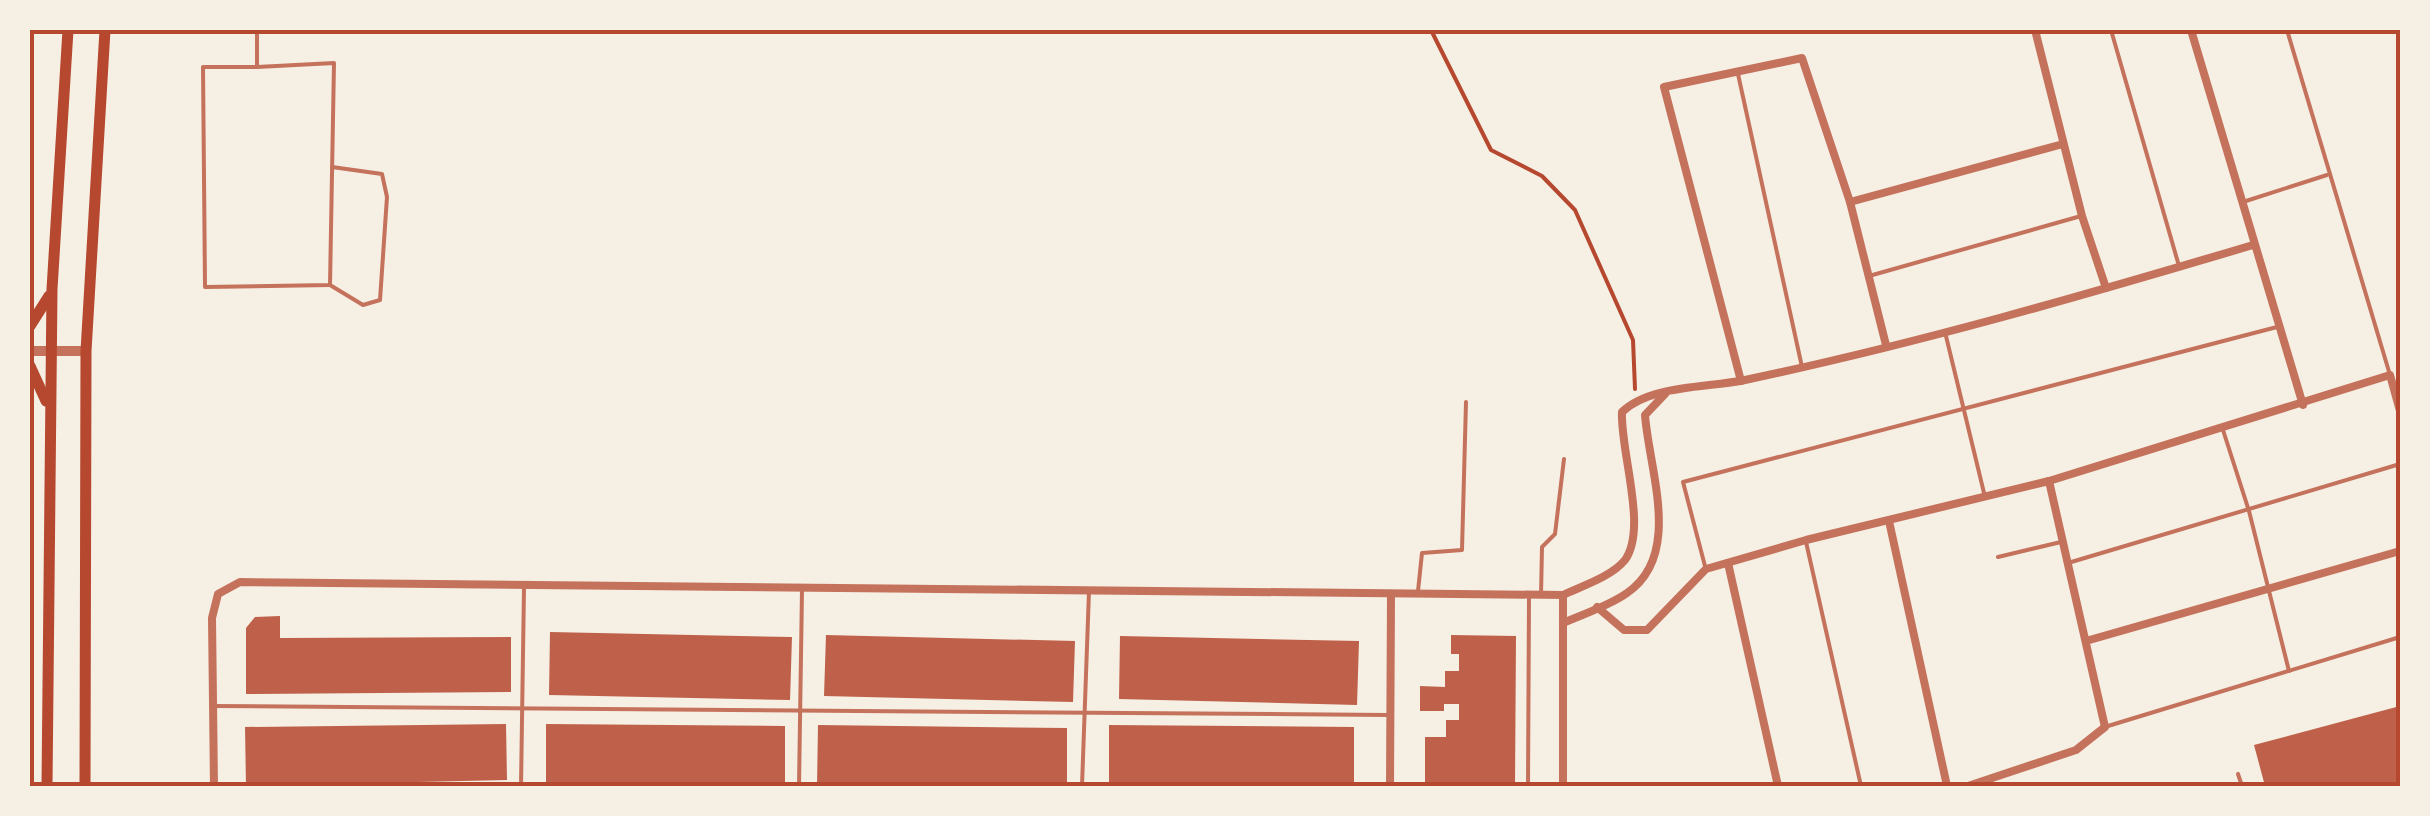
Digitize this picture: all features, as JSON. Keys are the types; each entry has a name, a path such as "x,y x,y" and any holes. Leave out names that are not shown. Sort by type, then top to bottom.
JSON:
{"main road":[{"path":"47,786 52,289 68,30"},
{"path":"85,786 86,352 106,30"},
{"path":"30,326 52,289"},
{"path":"30,366 50,414"}],"street":[{"path":"2035,30 2082,216 2106,288"},
{"path":"2191,30 2303,406"},
{"path":"1741,381 1664,87 1802,58 1850,202 1886,345"},
{"path":"1850,202 2063,144"},
{"path":"214,786 212,618 218,594 240,582 524,588 1563,595 1623,562 1632,545 1634,520 1621,429 1622,412 1636,398 1741,381 1945,332 2253,245"},
{"path":"30,351 86,352"},
{"path":"1597,607 1624,630 1647,630 1706,569 1806,540 2050,481 2303,406 2390,375 2400,411"},
{"path":"1563,623 1639,584 1656,553 1660,531 1644,416 1665,394"},
{"path":"1968,786 2076,750 2105,727 2050,481"},
{"path":"1889,521 1947,786"},
{"path":"2086,640 2400,550"},
{"path":"1728,563 1778,786"},
{"path":"1562,786 1563,595"},
{"path":"1390,786 1391,596"}],"lane":[{"path":"257,30 257,67"},
{"path":"2110,30 2179,267"},
{"path":"2287,30 2390,375"},
{"path":"330,285 332,167 334,63 204,68 205,286 330,285 363,305 380,300 387,197 382,174 332,167"},
{"path":"1738,71 1802,367"},
{"path":"2242,202 2327,174"},
{"path":"1869,276 2082,216"},
{"path":"1706,569 1683,482 1966,412 2281,326"},
{"path":"1945,332 1986,498"},
{"path":"1418,596 1422,553 1462,550 1466,402"},
{"path":"2223,430 2249,511 2290,672"},
{"path":"1542,595 1542,547 1555,534 1564,458"},
{"path":"2068,563 2400,464"},
{"path":"1806,540 1861,786"},
{"path":"1998,557 2063,541"},
{"path":"521,786 524,588"},
{"path":"799,786 802,590"},
{"path":"1082,786 1088,591"},
{"path":"1528,786 1529,595"},
{"path":"2105,727 2400,637"},
{"path":"212,706 1390,715"},
{"path":"2238,774 2242,786"}],"path":[{"path":"1431,30 1491,150 1542,176 1575,210 1633,340 1636,398"}],"building":[{"path":"280,616 280,638 511,637 511,692 246,694 246,628 255,617"},
{"path":"550,632 792,637 790,700 549,695"},
{"path":"826,635 1075,641 1073,702 824,696"},
{"path":"1451,635 1516,636 1515,786 1425,785 1425,737 1446,737 1446,720 1459,720 1459,704 1444,704 1444,711 1420,711 1420,686 1445,687 1445,671 1459,671 1459,654 1451,654"},
{"path":"1120,636 1359,641 1357,705 1119,699"},
{"path":"2400,706 2400,786 2265,786 2254,745"},
{"path":"506,724 507,780 246,786 245,727"},
{"path":"546,724 785,726 785,784 546,786"},
{"path":"818,725 1067,728 1067,786 817,786"},
{"path":"1109,725 1354,727 1354,786 1109,786"}]}
